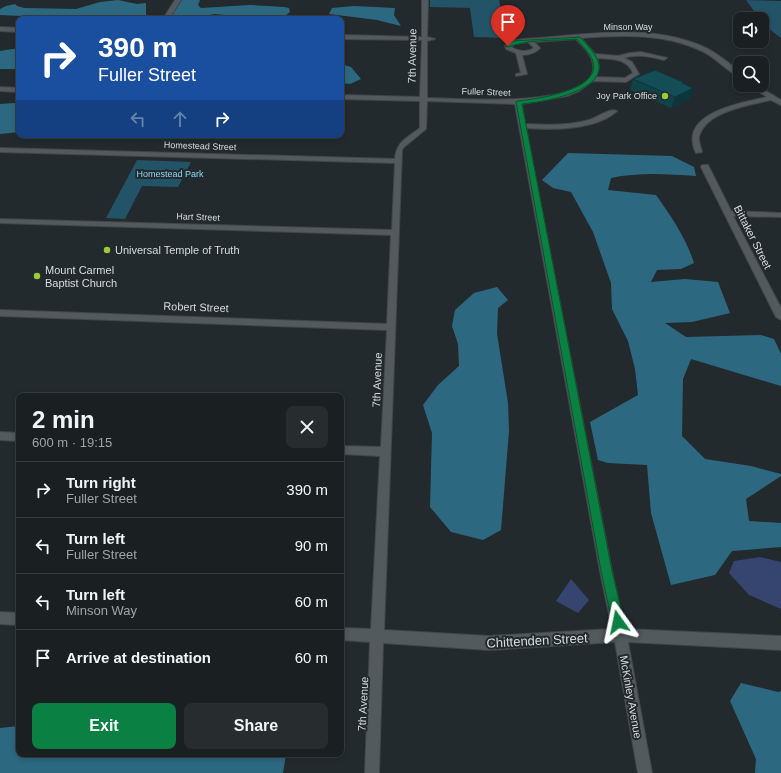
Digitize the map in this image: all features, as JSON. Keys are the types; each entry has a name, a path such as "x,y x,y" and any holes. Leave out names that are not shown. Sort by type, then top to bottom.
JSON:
{"street":[{"path":"168,16 178,0"},
{"name":"7th Avenue","path":"372,773 399,161 401,146 423,129 423,99 428,39 425,0"},
{"path":"0,29 16,30"},
{"name":"Minson Way","path":"519,52 513,51 508,46 513,42 633,34 673,39 698,47 709,52 733,70"},
{"path":"344,37 428,39"},
{"path":"578,38 593,56 596,67 590,79 626,80 636,74 633,67 627,61 619,58 593,56"},
{"path":"518,75 524,74 519,52 526,53 536,50 537,48 536,45 530,41"},
{"path":"619,58 632,54 664,58"},
{"name":"Fuller Street","path":"344,97 518,102 560,96 580,88 590,79"},
{"path":"0,89 16,90"},
{"path":"762,92 781,103"},
{"path":"698,152 695,144 695,136 701,125 709,118 726,111 771,98"},
{"name":"McKinley Avenue","path":"518,102 645,773"},
{"path":"523,126 559,128 602,118 614,111"},
{"name":"Homestead Street","path":"0,150 399,161"},
{"name":"Bittaker Street","path":"705,167 780,314"},
{"path":"729,214 781,215"},
{"name":"Hart Street","path":"0,221 395,233"},
{"name":"Robert Street","path":"0,313 392,327"},
{"path":"0,436 16,437"},
{"path":"344,450 385,452"},
{"path":"0,618 16,619"},
{"name":"Chittenden Street","path":"344,634 489,643 620,635 781,643"}],"green space":[{"path":"430,0 499,0 503,18 507,19 512,25 512,38 474,37 470,8 430,7"},
{"path":"746,0 781,1 781,38 769,29 769,12 755,12"},
{"name":"Homestead Park","path":"137,160 191,162 178,187 142,186 125,219 106,218"}],"shaded area":[{"path":"118,0 137,4 146,3 146,15 148,16 0,15 0,9 15,4 24,8 76,9 100,2"},
{"path":"182,0 200,0 198,5 201,8 250,5 284,7 289,8 290,12 285,16 233,16 215,14 203,16 172,16"},
{"path":"354,6 395,8 394,15 401,26 377,20 329,14 332,8"},
{"path":"16,48 16,69 0,69 0,51"},
{"path":"344,65 351,67 361,79 350,84 344,83"},
{"path":"16,103 16,132 0,134 0,104"},
{"path":"568,153 672,156 694,167 696,176 643,174 611,178 608,190 656,195 673,219 687,245 694,263 681,269 657,270 651,282 685,279 718,282 730,313 692,322 665,323 686,337 761,335 774,339 781,354 781,386 691,359 683,379 682,436 705,459 751,466 781,474 781,476 746,499 749,521 781,523 781,547 732,551 715,575 671,585 651,513 647,465 608,463 598,460 590,422 638,395 635,369 628,341 612,309 611,283 593,232 571,192 553,188 542,180"},
{"path":"497,287 508,300 498,308 497,334 508,403 509,431 501,530 483,540 451,532 430,507 432,433 423,405 438,385 459,366 458,344 452,326 455,310 474,293"},
{"path":"760,557 781,562 781,609 749,595 729,573 734,561"},
{"path":"571,579 589,600 578,613 556,601"},
{"path":"741,683 778,692 781,691 781,773 755,773 756,759 730,701"},
{"path":"16,726 16,757 286,757 283,773 0,773 0,728"}],"building":[{"path":"655,70 693,88 675,97 633,79"}],"place":[{"name":"Joy Park Office","path":"665,96"},
{"name":"Universal Temple of Truth","path":"107,250"},
{"name":"Mount Carmel Baptist Church","path":"37,276"}],"route":[{"path":"508,46 513,42 578,38 595,60 596,70 593,76 580,88 560,96 518,102 606,571 618,622"}]}
